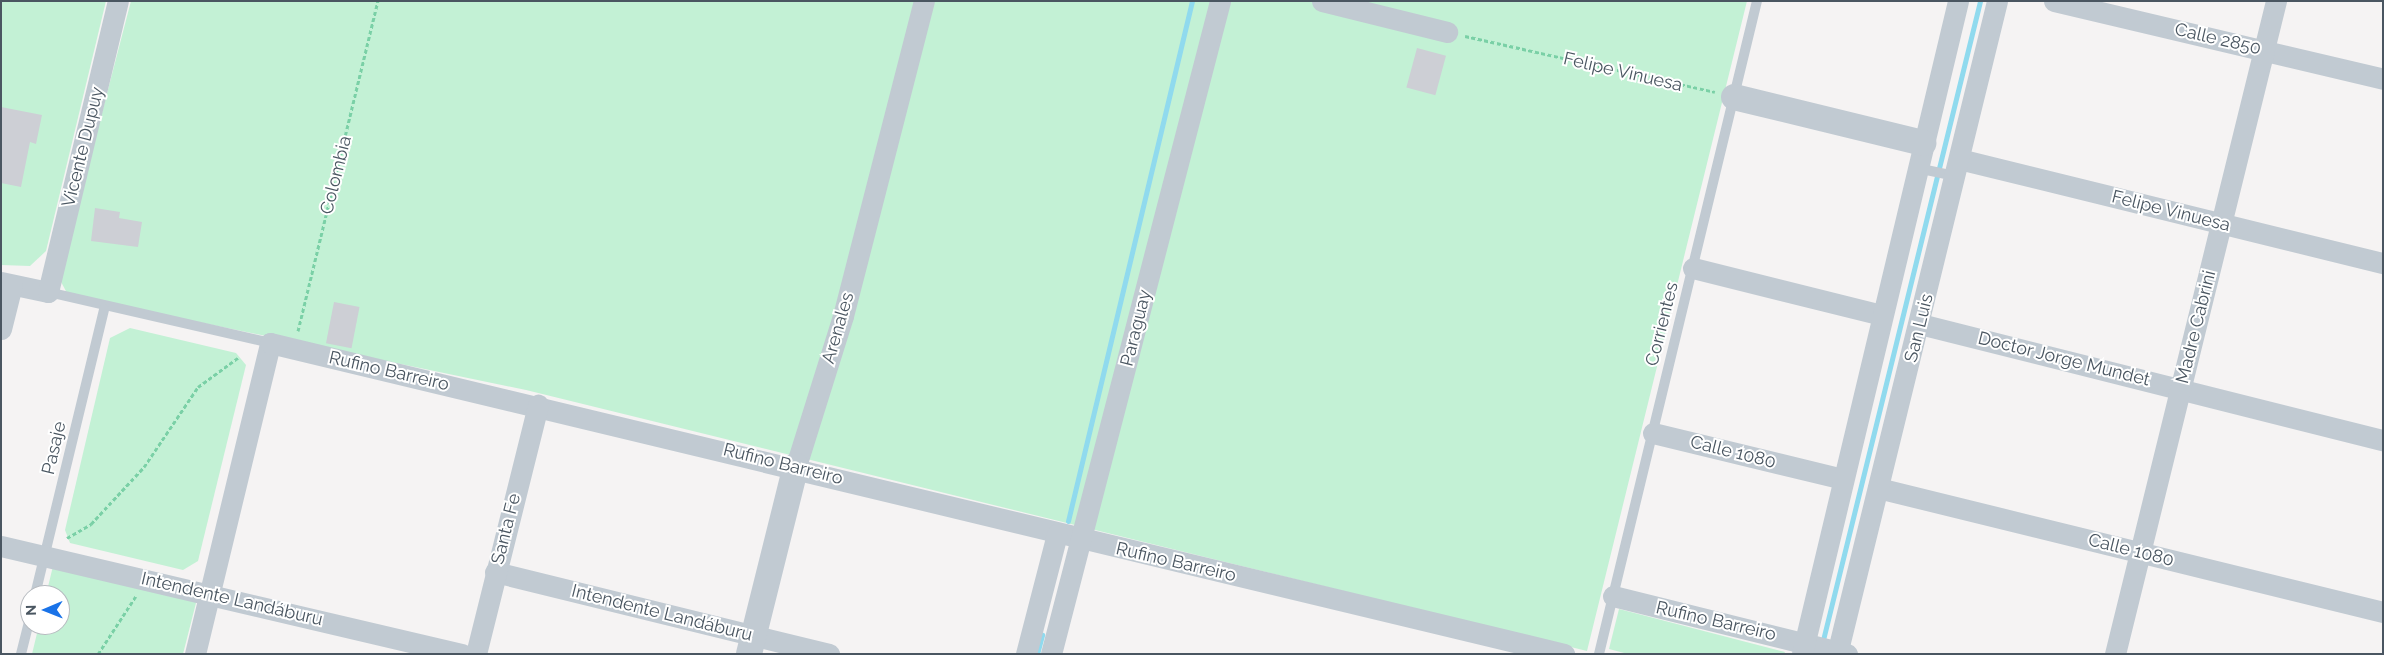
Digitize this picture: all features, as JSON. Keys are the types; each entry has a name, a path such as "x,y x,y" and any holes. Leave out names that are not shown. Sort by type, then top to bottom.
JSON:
{"street":[{"name":"Vicente Dupuy","path":"48,292 118,1"},
{"name":"Arenales","path":"751,644 796,466 843,316 924,1"},
{"name":"Paraguay","path":"1051,654 1220,1"},
{"path":"1322,1 1447,32"},
{"path":"1803,648 1958,1"},
{"name":"San Luis","path":"1841,653 1878,488 1920,324 1997,1"},
{"name":"Calle 2850","path":"2054,1 2264,49 2383,79"},
{"name":"Madre Cabrini","path":"2115,654 2276,1"},
{"path":"1734,97 1920,155"},
{"name":"Felipe Vinuesa","path":"1956,168 2221,224 2383,263"},
{"path":"1692,268 1882,315"},
{"name":"Rufino Barreiro","path":"7,283 48,292"},
{"path":"1,329 7,283"},
{"name":"Doctor Jorge Mundet","path":"1920,324 2181,387 2383,440"},
{"name":"Rufino Barreiro","path":"270,344 796,466 1057,534 1564,654"},
{"path":"195,654 270,344"},
{"name":"Santa Fe","path":"476,654 538,405"},
{"name":"Calle 1080","path":"1653,433 1843,479"},
{"name":"Calle 1080","path":"1878,488 2383,612"},
{"path":"1026,654 1057,534"},
{"name":"Intendente Landáburu","path":"1,546 210,593 463,654"},
{"name":"Intendente Landáburu","path":"496,572 751,644 830,654"},
{"name":"Rufino Barreiro","path":"1613,596 1803,648 1841,653"}],"lane":[{"name":"Corrientes","path":"1599,654 1758,1"},
{"path":"1920,155 1956,168"},
{"name":"Rufino Barreiro","path":"48,292 104,308 270,344"},
{"name":"Pasaje","path":"38,585 104,308"},
{"path":"21,654 26,635"}],"path":[{"name":"Colombia","path":"294,350 378,1"},
{"name":"Felipe Vinuesa","path":"1447,32 1734,97"},
{"path":"67,538 91,524 144,467 198,387 239,357"},
{"path":"98,654 151,580"}],"green space":[{"path":"1,1 106,1 46,251 30,266 1,265"},
{"path":"131,1 1747,1 1587,651 526,390 68,295 59,278"},
{"path":"130,328 236,353 246,365 198,561 183,570 70,543 65,530 110,338"},
{"path":"53,566 197,599 183,654 32,654 37,635 70,635 70,585 48,585"},
{"path":"1619,609 1785,652 1784,654 1628,654 1609,649"}],"building":[{"path":"1417,48 1446,56 1435,95 1406,88"},
{"path":"1,107 42,115 36,144 30,142 21,187 1,183"},
{"path":"95,208 120,212 119,218 142,222 138,247 91,241"},
{"path":"334,302 360,307 352,348 326,343"}],"waterway":[{"path":"1068,521 1192,1"},
{"path":"1822,644 1980,1"},
{"path":"1037,654 1042,635"}]}
